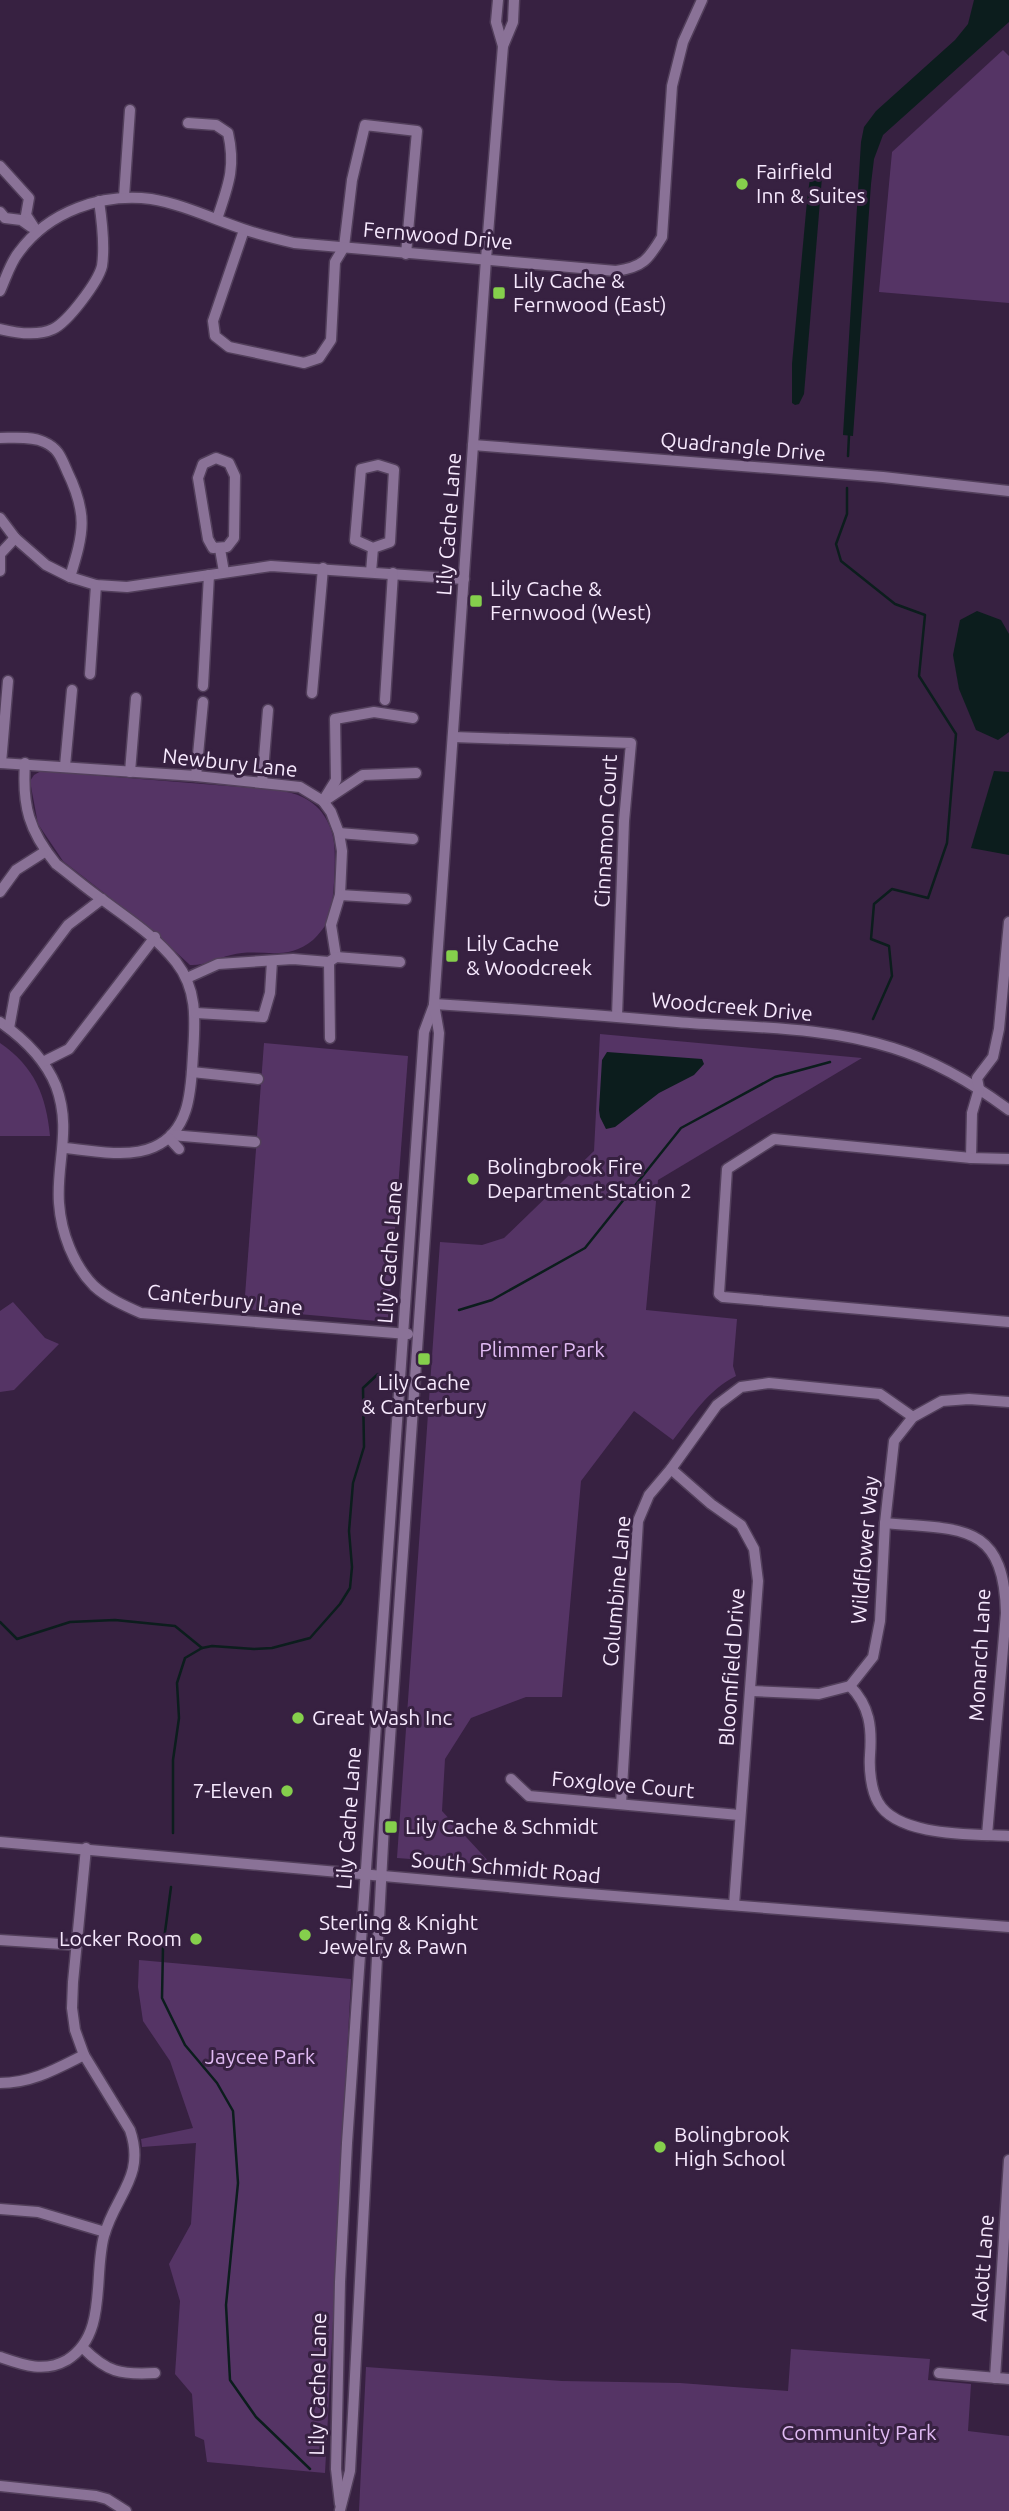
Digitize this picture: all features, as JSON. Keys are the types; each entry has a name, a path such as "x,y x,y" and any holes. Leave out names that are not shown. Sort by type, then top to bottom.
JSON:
{"street":[{"name":"Lily Cache Lane","path":"498,0 496,22 503,46"},
{"name":"Lily Cache Lane","path":"340,2511 350,2471 381,1876 439,1033 434,1004 486,259 503,46 513,22 514,0"},
{"name":"Fernwood Drive","path":"0,290 17,254 37,232 70,211 99,201 124,197 154,200 244,230 295,243 615,271 634,269 650,258 662,237 672,86 683,42 702,0"},
{"path":"124,197 130,110"},
{"path":"188,123 216,125 228,133 233,158 228,188 216,219"},
{"path":"244,230 213,321 215,336 229,347 304,363 319,358 331,340 335,262 344,247 352,180 365,125 417,131 406,254"},
{"path":"0,166 29,198 26,215 37,232"},
{"path":"0,329 39,333 56,328 93,288 102,265 99,201"},
{"path":"0,212 5,218 21,220 37,232"},
{"path":"0,438 40,440 56,448 77,492 83,520 80,545 70,577"},
{"name":"Quadrangle Drive","path":"473,445 883,477 1009,491"},
{"path":"216,458 229,463 235,476 234,538 227,547 220,549 213,548 208,539 198,478 203,464 216,458"},
{"path":"378,465 394,470 390,542 373,548 355,540 361,469 378,465"},
{"path":"0,518 15,538 46,565 70,577 96,585 127,587 271,566 464,579"},
{"path":"0,547 15,538"},
{"path":"0,571 1,554 15,538"},
{"path":"371,572 373,548"},
{"path":"220,549 224,572"},
{"path":"312,693 323,568"},
{"path":"385,700 393,573"},
{"path":"203,686 209,575"},
{"path":"90,674 96,585"},
{"path":"1,763 8,681"},
{"path":"65,766 72,690"},
{"path":"130,772 136,698"},
{"path":"196,776 203,702"},
{"path":"262,783 268,710"},
{"path":"323,802 336,780 335,719 374,712 413,718"},
{"name":"Cinnamon Court","path":"453,737 631,743 624,821 617,1016"},
{"name":"Newbury Lane","path":"1,763 196,776 300,787 323,802"},
{"path":"26,763 23,791 30,822 46,851 56,864 155,937 187,978 196,1013 188,1105 181,1122 170,1136 154,1147 127,1153 64,1148"},
{"path":"323,802 363,775 416,773"},
{"path":"323,802 339,833 342,851 340,895 331,925 333,960 330,1038"},
{"path":"339,833 413,839"},
{"path":"0,892 16,870 46,851"},
{"path":"340,895 406,899"},
{"path":"9,1028 15,995 68,925 102,899"},
{"path":"971,1158 972,1113 979,1089 977,1077 993,1057 999,1029 1009,922"},
{"path":"43,1062 69,1049 155,937"},
{"path":"187,978 218,964 293,959 400,962"},
{"path":"196,1013 263,1017 270,993 272,961"},
{"name":"Lily Cache Lane","path":"340,2511 335,2469 340,2282 365,1875 424,1032 434,1004"},
{"name":"Woodcreek Drive","path":"434,1004 814,1032 857,1039 928,1061 979,1089 1009,1110"},
{"name":"Canterbury Lane","path":"0,1022 28,1044 43,1062 56,1087 63,1117 64,1148 59,1202 64,1237 72,1255 94,1286 121,1305 141,1312 418,1335"},
{"path":"192,1072 258,1079"},
{"path":"170,1136 255,1142"},
{"path":"170,1136 179,1149"},
{"path":"1009,1159 971,1158 774,1139 727,1168 719,1294 723,1297 1009,1322"},
{"name":"Columbine Lane","path":"621,1804 638,1521 649,1495 717,1405 741,1387 769,1383 880,1394 913,1416"},
{"path":"913,1416 943,1401 969,1399 1009,1402"},
{"name":"Wildflower Way","path":"850,1686 873,1657 880,1621 885,1522 894,1441 913,1416"},
{"name":"Bloomfield Drive","path":"671,1469 711,1504 741,1525 754,1549 758,1581 734,1905"},
{"name":"Monarch Lane","path":"885,1522 962,1531 983,1542 996,1556 1005,1584 1006,1613 987,1835"},
{"path":"751,1691 819,1694 850,1686 860,1696 868,1713 872,1731 870,1766 873,1786 878,1802 890,1816 924,1829 1009,1836"},
{"name":"Foxglove Court","path":"511,1779 529,1796 739,1815"},
{"name":"South Schmidt Road","path":"0,1842 365,1875 1009,1927"},
{"path":"0,2357 30,2367 45,2367 60,2364 83,2348 94,2322 100,2250 105,2232 134,2168 135,2143 124,2117 84,2055 75,2030 72,2008 86,1848"},
{"path":"0,1940 77,1945"},
{"path":"0,2082 35,2078 84,2055"},
{"name":"Alcott Lane","path":"995,2378 1006,2256 1009,2160"},
{"path":"0,2209 38,2212 105,2232"},
{"path":"83,2348 109,2370 121,2373 155,2373"},
{"path":"939,2373 1009,2379"},
{"path":"0,2486 96,2496 107,2499 126,2511"}],"green space":[{"path":"1003,50 1009,56 1009,303 879,292 892,152"},
{"path":"41,771 272,790 307,799 325,816 333,838 334,881 328,921 313,940 293,951 242,953 190,965 153,931 63,861 38,824 30,781"},
{"name":"Plimmer Park","path":"600,1034 862,1058 658,1180 646,1310 737,1319 733,1366 736,1376 709,1396 673,1440 634,1411 581,1481 562,1697 526,1697 471,1718 445,1759 442,1811 492,1865 397,1858 440,1242 482,1245 504,1238 594,1151"},
{"path":"0,1043 22,1062 37,1084 42,1095 50,1136 0,1136"},
{"path":"264,1043 408,1056 388,1322 244,1309"},
{"path":"13,1302 45,1338 59,1344 14,1390 0,1392 0,1311"},
{"name":"Jaycee Park","path":"139,1960 351,1979 325,2473 207,2462 204,2440 195,2436 192,2394 175,2374 180,2301 169,2264 191,2224 196,2143 142,2147 141,2139 193,2128 170,2061 143,2021 138,1987"},
{"name":"Community Park","path":"791,2349 930,2359 928,2380 971,2384 968,2431 1009,2436 1009,2511 359,2511 366,2367 562,2381 680,2383 788,2391"}],"shaded area":[{"path":"974,0 1009,0 1009,22 883,135 874,159 853,436 843,435 864,127 876,111 955,40 968,24"},
{"path":"821,171 804,394 799,404 795,405 792,403 792,364 807,201 810,178"},
{"path":"977,611 1001,620 1009,634 1009,732 998,740 976,730 959,689 953,655 960,620"},
{"path":"994,771 1009,772 1009,855 971,848"},
{"path":"607,1052 702,1059 704,1064 694,1075 659,1093 615,1127 606,1129 599,1110 602,1060"}],"waterway":[{"path":"848,456 849,435"},
{"path":"847,488 847,514 836,544 841,561 895,604 925,615 919,676 956,734 947,843 928,898 892,889 874,904 871,939 889,946 892,976 873,1019"},
{"path":"459,1310 492,1300 585,1248 681,1128 775,1077 830,1062"},
{"path":"173,1833 173,1760 179,1718 177,1683 185,1658 202,1648 212,1646 272,1648 310,1638 340,1604 350,1588 352,1567 349,1531 353,1483 364,1447 363,1388 378,1374"},
{"path":"0,1622 17,1639 70,1622 115,1620 175,1626 202,1648"},
{"path":"171,1887 163,1947 162,1998 185,2045 217,2083 233,2111 238,2183 226,2305 230,2380 256,2417 310,2469"}],"place":[{"name":"Fairfield Inn & Suites","path":"742,184"},
{"name":"Lily Cache & Fernwood (East)","path":"499,293"},
{"name":"Lily Cache & Fernwood (West)","path":"476,601"},
{"name":"Lily Cache & Woodcreek","path":"452,956"},
{"name":"Bolingbrook Fire Department Station 2","path":"473,1179"},
{"name":"Lily Cache & Canterbury","path":"424,1359"},
{"name":"Great Wash Inc","path":"298,1718"},
{"name":"7-Eleven","path":"287,1791"},
{"name":"Lily Cache & Schmidt","path":"391,1827"},
{"name":"Sterling & Knight Jewelry & Pawn","path":"305,1935"},
{"name":"Locker Room","path":"196,1939"},
{"name":"Bolingbrook High School","path":"660,2147"}]}
